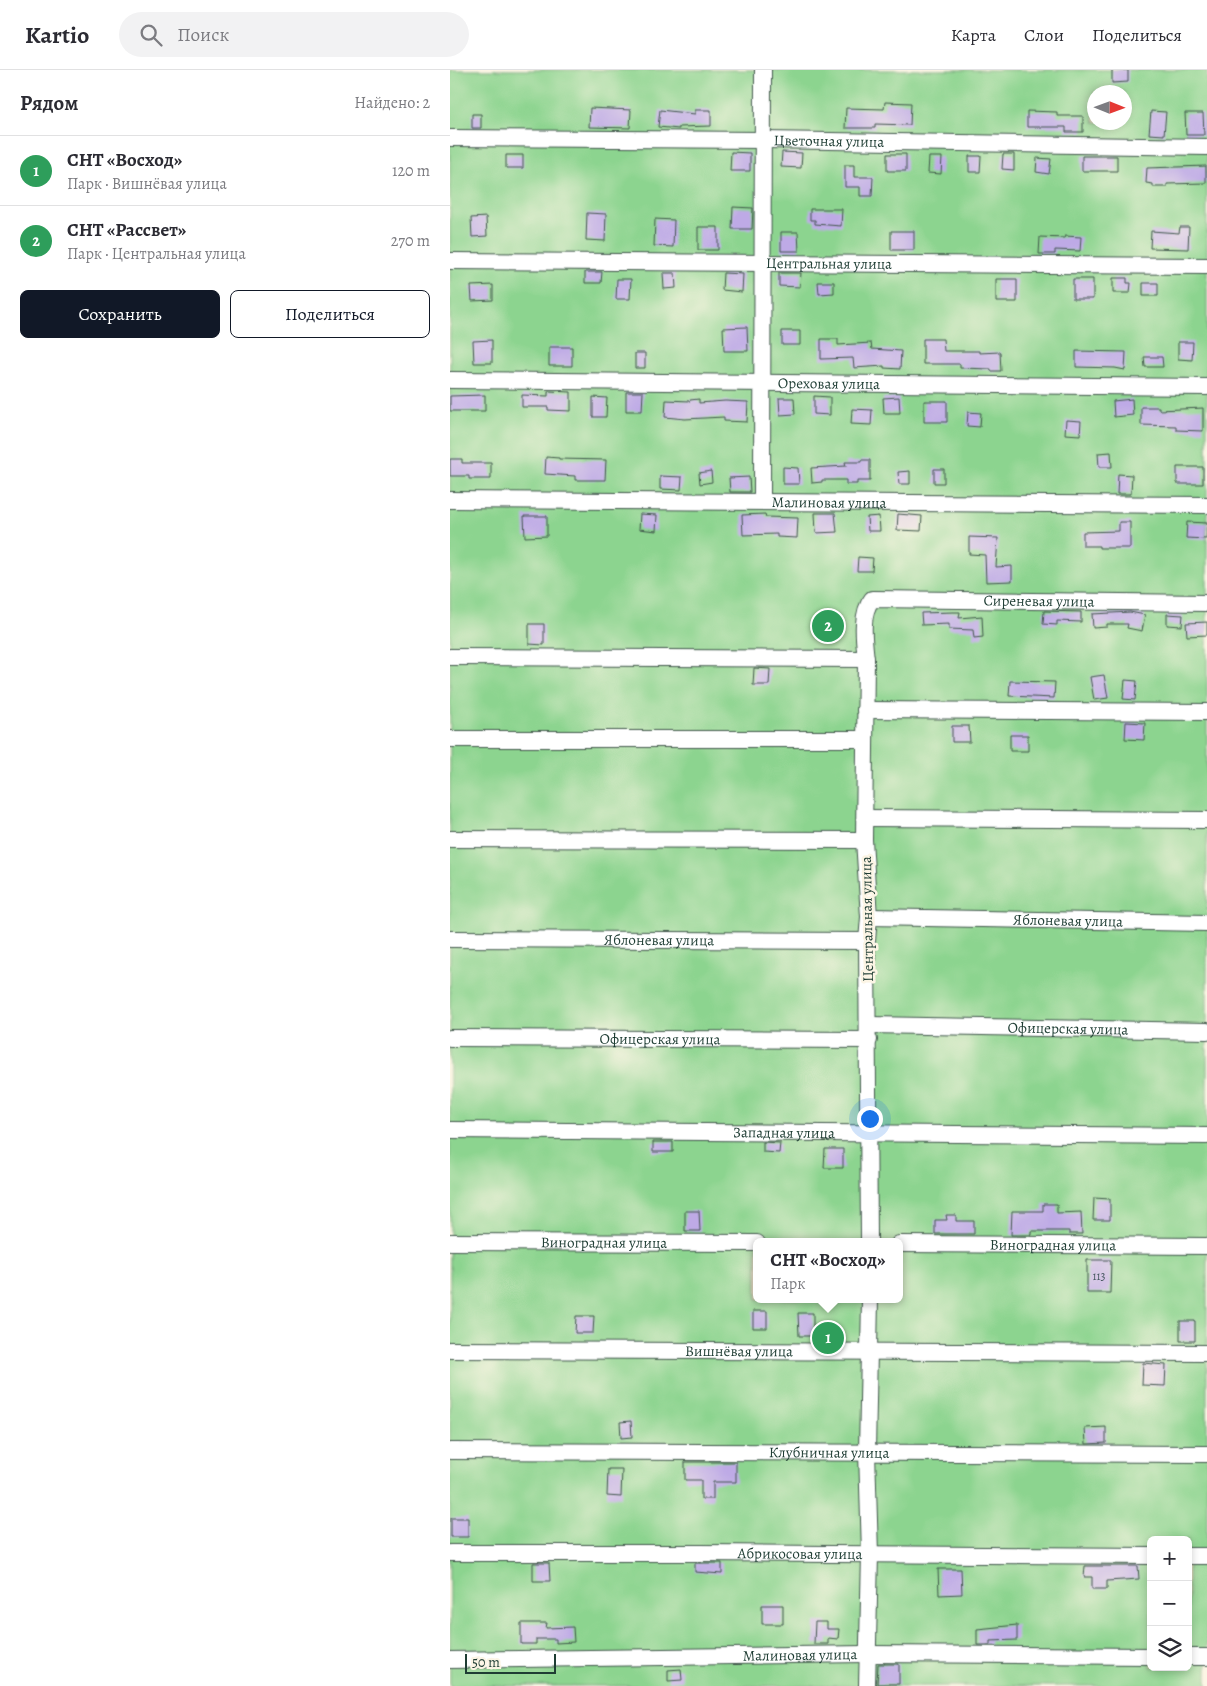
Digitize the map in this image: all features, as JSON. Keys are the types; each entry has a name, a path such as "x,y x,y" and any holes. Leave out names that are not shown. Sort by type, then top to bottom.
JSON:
{"street":[{"path":"762,501 763,70"},
{"name":"Цветочная улица","path":"450,138 764,140 1207,147"},
{"name":"Центральная улица","path":"450,261 1207,266"},
{"name":"Ореховая улица","path":"450,380 1207,387"},
{"name":"Малиновая улица","path":"450,500 1207,505"},
{"name":"Центральная улица","path":"869,1238 869,916 864,840 866,818 866,659 864,636 867,604 872,598"},
{"name":"Сиреневая улица","path":"872,598 1207,603"},
{"path":"450,657 866,659"},
{"path":"865,710 1207,712"},
{"path":"450,739 865,738"},
{"path":"866,818 1207,820"},
{"path":"450,839 864,840"},
{"name":"Яблоневая улица","path":"869,916 1207,923"},
{"name":"Яблоневая улица","path":"450,939 868,941"},
{"name":"Офицерская улица","path":"450,1038 869,1032 1207,1031"},
{"name":"Западная улица","path":"450,1130 1207,1136"},
{"name":"Виноградная улица","path":"450,1242 753,1244"},
{"name":"Виноградная улица","path":"903,1244 1207,1246"},
{"path":"867,1686 870,1554 868,1452 870,1303"},
{"name":"Вишнёвая улица","path":"450,1350 1207,1353"},
{"name":"Клубничная улица","path":"450,1451 1207,1454"},
{"name":"Абрикосовая улица","path":"450,1553 1147,1556"},
{"path":"1192,1556 1207,1556"},
{"name":"Малиновая улица","path":"450,1660 867,1654 1147,1656"},
{"path":"1192,1657 1207,1657"}],"green space":[{"path":"450,70 1207,70 1207,1686 450,1686"}],"building":[{"path":"1112,70 1128,70 1128,82 1112,83"},
{"path":"885,102 911,103 910,125 875,124 875,128 845,128 846,108 884,109"},
{"path":"590,108 631,110 630,128 589,127"},
{"path":"660,110 695,114 695,110 711,110 711,126 679,127 679,129 658,127"},
{"path":"1027,111 1057,112 1057,116 1083,116 1083,132 1066,132 1066,127 1027,127"},
{"path":"1151,111 1166,112 1164,135 1149,134"},
{"path":"1185,113 1203,113 1204,135 1186,135"},
{"path":"472,114 481,114 481,128 472,128"},
{"path":"731,152 750,153 750,171 730,171"},
{"path":"782,152 802,153 801,168 781,167"},
{"path":"887,154 906,154 906,171 887,171"},
{"path":"1003,154 1014,154 1014,170 1002,169"},
{"path":"506,155 523,155 523,168 506,168"},
{"path":"969,156 981,156 980,172 969,172"},
{"path":"1082,156 1117,156 1117,171 1082,171"},
{"path":"929,157 942,157 941,174 928,173"},
{"path":"1037,158 1051,159 1049,174 1036,172"},
{"path":"845,165 854,165 854,177 873,177 872,196 860,196 860,187 845,187"},
{"path":"1206,166 1206,183 1167,184 1167,187 1153,187 1153,184 1146,183 1147,168"},
{"path":"733,207 753,208 752,229 732,229"},
{"path":"810,209 842,209 841,226 815,224 815,220 810,220"},
{"path":"587,213 606,214 605,241 586,240"},
{"path":"486,217 487,236 472,237 471,218"},
{"path":"655,219 674,220 673,247 654,246"},
{"path":"698,227 718,227 718,250 698,250"},
{"path":"1180,227 1189,227 1188,249 1150,248 1151,231 1179,233"},
{"path":"891,231 914,231 914,250 891,250"},
{"path":"781,232 798,232 799,251 781,251"},
{"path":"1065,236 1081,237 1080,251 1055,250 1055,254 1039,254 1040,237 1065,238"},
{"path":"585,272 602,272 601,283 585,283"},
{"path":"663,273 675,273 676,288 664,289"},
{"path":"723,273 743,274 742,292 722,290"},
{"path":"779,273 801,273 800,287 779,286"},
{"path":"1113,278 1127,278 1127,283 1131,283 1130,293 1113,293"},
{"path":"617,279 631,279 630,299 616,299"},
{"path":"996,279 1017,279 1017,302 996,302"},
{"path":"1073,279 1093,279 1093,299 1073,299"},
{"path":"818,282 834,282 834,293 819,294"},
{"path":"1143,283 1158,283 1158,296 1143,296"},
{"path":"493,285 493,300 472,301 471,286"},
{"path":"747,327 748,351 724,351 723,328"},
{"path":"782,331 800,331 800,345 782,345"},
{"path":"821,339 838,339 838,345 871,343 872,349 901,351 900,369 884,368 884,366 854,368 853,358 821,359"},
{"path":"923,339 943,339 944,351 1000,352 1001,371 960,368 960,364 923,364"},
{"path":"492,340 492,363 474,363 473,341"},
{"path":"1178,342 1193,342 1192,360 1178,359"},
{"path":"549,347 572,347 572,366 549,366"},
{"path":"1076,351 1126,352 1125,370 1076,367"},
{"path":"635,353 645,353 645,368 635,368"},
{"path":"1144,357 1162,357 1163,367 1145,367"},
{"path":"548,391 571,392 571,411 548,410 548,407 522,407 522,395 548,396"},
{"path":"626,392 643,392 642,411 626,411"},
{"path":"485,395 485,411 450,411 450,396"},
{"path":"814,396 830,397 830,415 814,414"},
{"path":"593,397 607,398 606,417 593,417"},
{"path":"899,397 900,413 884,413 883,398"},
{"path":"779,398 794,398 795,414 780,415"},
{"path":"699,399 699,403 748,402 747,422 724,421 724,417 685,419 665,417 666,400 690,401"},
{"path":"1132,399 1133,415 1114,417 1113,401"},
{"path":"924,401 947,401 947,422 924,422"},
{"path":"1141,407 1159,407 1159,410 1203,408 1203,431 1176,430 1176,426 1141,425"},
{"path":"852,409 872,410 871,425 851,424"},
{"path":"968,412 981,413 980,427 967,426"},
{"path":"1066,420 1081,421 1080,435 1065,434"},
{"path":"1111,452 1112,467 1099,467 1098,453"},
{"path":"546,457 606,460 605,480 575,480 575,476 545,474"},
{"path":"450,459 462,459 462,463 491,463 491,479 469,479 469,476 450,476"},
{"path":"861,460 870,460 870,481 857,481 857,484 846,484 846,480 822,480 822,482 812,483 811,468 846,466 845,462 861,462"},
{"path":"783,467 798,468 799,484 783,484"},
{"path":"1177,467 1203,467 1203,484 1177,484"},
{"path":"934,469 944,469 944,483 934,483"},
{"path":"711,471 712,482 700,484 699,473"},
{"path":"910,471 910,484 899,484 898,472"},
{"path":"1118,474 1132,475 1131,494 1117,494"},
{"path":"660,476 682,477 681,490 660,489"},
{"path":"749,477 750,492 730,492 729,478"},
{"path":"815,513 835,513 837,532 816,533"},
{"path":"640,514 657,515 656,531 639,529"},
{"path":"765,514 766,517 798,518 797,538 777,537 777,534 743,535 742,515"},
{"path":"898,514 922,516 921,531 897,530"},
{"path":"524,516 547,516 547,536 525,537"},
{"path":"879,516 880,531 868,531 867,517"},
{"path":"1119,522 1130,522 1130,548 1083,546 1083,532 1119,531"},
{"path":"1187,522 1207,523 1206,539 1186,538"},
{"path":"969,537 998,538 996,567 1012,566 1012,581 986,582 985,555 969,554"},
{"path":"858,557 873,558 872,571 857,571"},
{"path":"1044,611 1081,612 1081,622 1057,621 1057,625 1043,624"},
{"path":"960,612 959,618 982,616 983,637 974,638 973,630 949,629 949,624 922,625 921,613"},
{"path":"1130,612 1145,615 1142,631 1127,628 1128,624 1107,624 1107,627 1093,628 1092,614"},
{"path":"1167,614 1183,615 1182,626 1167,625"},
{"path":"1207,622 1207,635 1187,636 1186,623"},
{"path":"529,624 544,624 544,645 529,644"},
{"path":"754,668 770,669 769,685 753,685"},
{"path":"1104,675 1108,698 1094,700 1090,677"},
{"path":"1125,680 1137,681 1135,700 1123,699"},
{"path":"1010,681 1055,682 1054,698 1009,696"},
{"path":"1126,722 1145,723 1144,740 1125,739"},
{"path":"952,726 969,726 970,742 952,742"},
{"path":"1010,735 1028,735 1028,751 1010,751"},
{"path":"653,1142 673,1142 673,1152 653,1152"},
{"path":"763,1142 780,1143 779,1153 763,1152"},
{"path":"825,1149 843,1149 843,1168 824,1168"},
{"path":"1094,1198 1110,1199 1110,1220 1093,1220"},
{"path":"1043,1204 1057,1204 1057,1213 1081,1212 1082,1234 1069,1234 1069,1231 1031,1231 1031,1235 1011,1235 1012,1211 1043,1211"},
{"path":"685,1211 699,1211 700,1231 685,1231"},
{"path":"946,1215 956,1215 956,1221 974,1221 974,1234 935,1234 935,1220 947,1220"},
{"path":"1087,1260 1111,1260 1110,1293 1087,1293"},
{"path":"753,1311 767,1311 767,1328 753,1328"},
{"path":"798,1313 813,1313 813,1336 799,1336"},
{"path":"576,1316 594,1316 593,1333 575,1333"},
{"path":"1180,1321 1195,1321 1195,1341 1180,1341"},
{"path":"1143,1363 1166,1365 1165,1386 1142,1385"},
{"path":"631,1421 632,1437 621,1438 620,1422"},
{"path":"1106,1427 1106,1443 1086,1444 1085,1428"},
{"path":"685,1462 736,1462 736,1482 713,1482 713,1499 701,1499 701,1480 685,1480"},
{"path":"608,1469 622,1469 621,1497 607,1496"},
{"path":"451,1518 468,1518 468,1537 451,1537"},
{"path":"533,1563 549,1563 550,1581 533,1581"},
{"path":"695,1563 722,1563 722,1574 695,1572"},
{"path":"1085,1566 1138,1566 1139,1579 1107,1581 1107,1589 1092,1589 1092,1577 1084,1577"},
{"path":"938,1569 961,1569 962,1594 939,1595"},
{"path":"762,1605 783,1605 783,1624 762,1624"},
{"path":"815,1622 827,1622 827,1629 839,1629 838,1639 828,1638 828,1644 814,1644"},
{"path":"521,1623 547,1623 546,1628 573,1627 574,1642 556,1643 556,1639 536,1639 536,1644 521,1644"},
{"path":"1017,1625 1017,1640 990,1641 990,1645 977,1645 977,1629"},
{"path":"878,1664 899,1664 899,1684 877,1684"},
{"path":"681,1669 682,1680 668,1681 668,1670"}],"place":[{"name":"СНТ «Рассвет»","path":"828,626"},
{"name":"СНТ «Восход»","path":"828,1338"}]}
